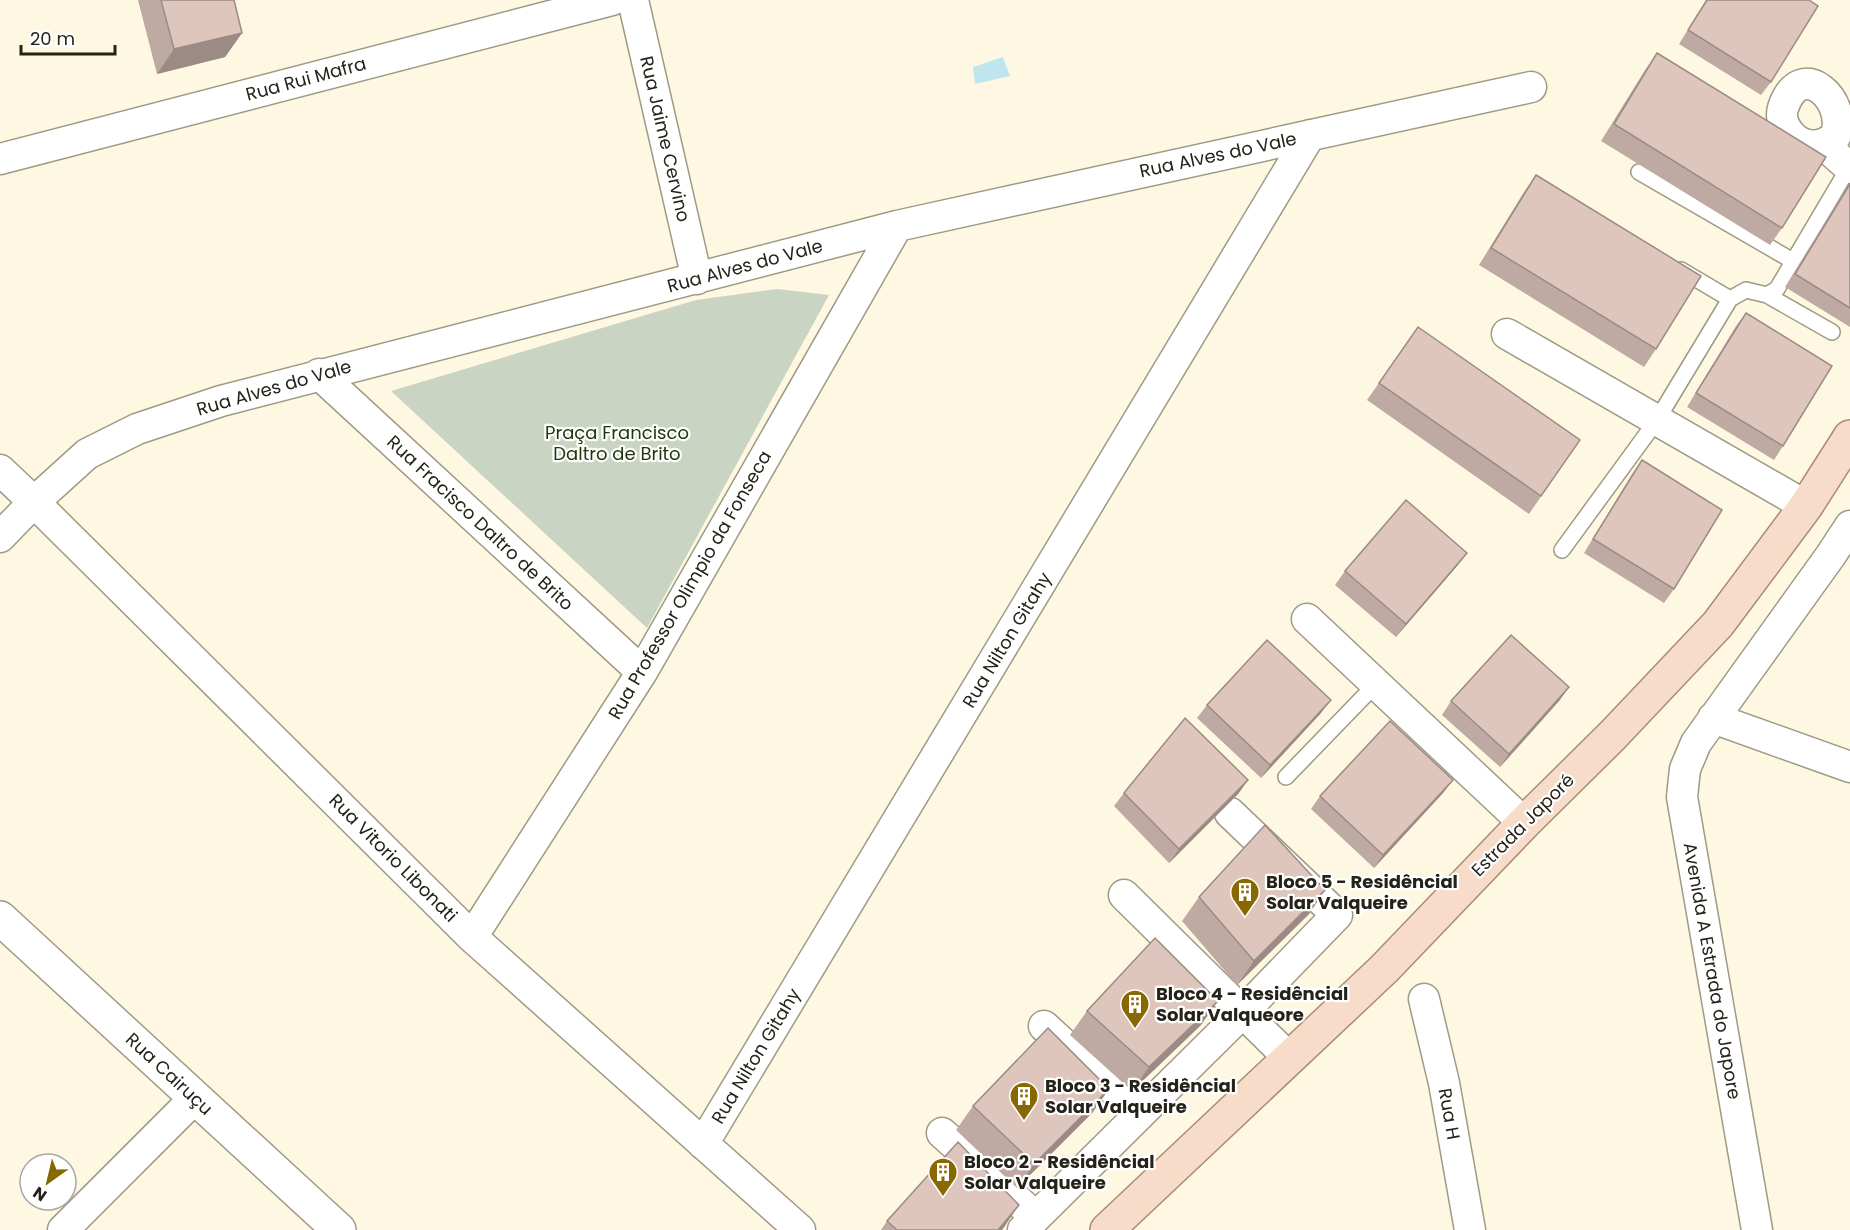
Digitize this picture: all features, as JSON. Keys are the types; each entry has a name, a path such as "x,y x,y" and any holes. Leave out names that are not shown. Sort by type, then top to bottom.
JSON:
{"main road":[{"name":"Estrada Japoré","path":"1107,1230 1384,969 1718,624 1806,506 1850,437"}],"street":[{"name":"Rua Rui Mafra","path":"0,159 612,0"},
{"name":"Rua Jaime Cervino","path":"633,0 697,279"},
{"name":"Rua Alves do Vale","path":"0,537 34,502 87,454 137,429 221,400 897,226 1531,87"},
{"name":"Rua Nilton Gitahy","path":"704,1144 1310,135"},
{"path":"1823,144 1849,167"},
{"name":"Rua Professor Olimpio da Fonseca","path":"472,937 642,672 897,226"},
{"path":"1507,334 1806,506"},
{"name":"Rua Fracisco Daltro de Brito","path":"319,374 642,672"},
{"name":"Rua Vitorio Libonati","path":"0,470 472,937 800,1230"},
{"name":"Avenida A Estrada do Japore","path":"1757,1230 1682,797 1685,769 1696,743 1850,526"},
{"path":"1307,619 1524,823"},
{"path":"1713,718 1850,767"},
{"path":"942,1133 1030,1223 1243,1012 1337,915 1230,813"},
{"path":"1124,895 1289,1058"},
{"name":"Rua Cairuçu","path":"0,918 339,1230"},
{"name":"Rua H","path":"1424,999 1444,1083 1470,1230"},
{"path":"1044,1026 1140,1114"},
{"path":"63,1230 195,1098"}],"lane":[{"path":"1767,295 1777,289 1849,167"},
{"path":"1639,172 1793,261"},
{"path":"1671,263 1730,299"},
{"path":"1562,550 1657,420 1730,299 1746,290 1767,295 1832,332"},
{"path":"1286,777 1376,684"}],"green space":[{"name":"Praça Francisco Daltro de Brito","path":"777,289 829,295 647,628 391,391 696,300"}],"water":[{"path":"1003,57 1010,76 975,84 973,67"}],"building":[{"path":"161,0 234,0 242,33 174,49"},
{"path":"1707,0 1809,0 1818,6 1771,82 1688,30"},
{"path":"1657,53 1826,157 1782,228 1614,124"},
{"path":"1536,175 1701,276 1656,349 1491,248"},
{"path":"1850,184 1850,308 1795,274"},
{"path":"1746,313 1832,366 1783,446 1696,393"},
{"path":"1418,327 1580,440 1541,496 1379,383"},
{"path":"1642,460 1722,510 1674,589 1593,539"},
{"path":"1406,500 1467,553 1406,624 1345,571"},
{"path":"1511,635 1569,687 1509,754 1451,701"},
{"path":"1267,640 1331,700 1270,765 1207,705"},
{"path":"1185,718 1248,780 1179,849 1124,793"},
{"path":"1390,721 1453,780 1383,855 1320,796"},
{"name":"Bloco 5 - Residêncial Solar Valqueire","path":"1265,825 1325,890 1254,961 1199,897"},
{"name":"Bloco 4 - Residêncial Solar Valqueore","path":"1155,938 1218,1001 1149,1067 1087,1011"},
{"name":"Bloco 3 - Residêncial Solar Valqueire","path":"1048,1028 1109,1089 1034,1164 973,1106"},
{"path":"958,1142 1019,1205 998,1230 897,1230 887,1221"}],"place":[{"name":"Bloco 5 - Residêncial Solar Valqueire","path":"1245,918"},
{"name":"Bloco 4 - Residêncial Solar Valqueore","path":"1135,1030"},
{"name":"Bloco 3 - Residêncial Solar Valqueire","path":"1024,1122"},
{"name":"Bloco 2 - Residêncial Solar Valqueire","path":"943,1198"}]}
